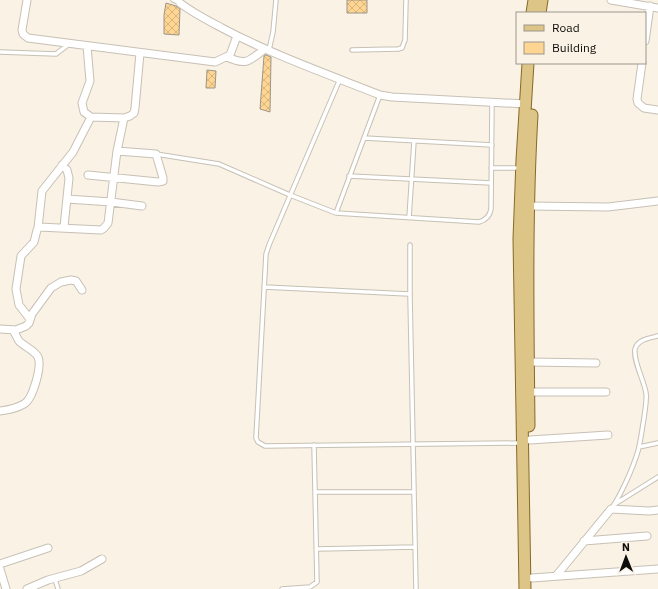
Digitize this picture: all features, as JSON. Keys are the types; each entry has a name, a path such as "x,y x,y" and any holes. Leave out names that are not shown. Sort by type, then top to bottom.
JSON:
{"main road":[{"path":"532,12 534,0"},
{"path":"540,12 542,0"},
{"path":"528,64 521,168 520,247 532,583"},
{"path":"525,589 529,392 528,206 536,64"}],"street":[{"path":"27,0 22,30 25,37 211,62 219,61 228,57 232,53 237,36"},
{"path":"610,0 658,8"},
{"path":"176,2 237,36 380,95 392,98 526,104"},
{"path":"646,34 650,6"},
{"path":"87,46 90,81 82,103 82,108 84,112 91,117 124,118 134,113 140,53"},
{"path":"228,57 239,62 246,62 267,49"},
{"path":"642,64 637,99 638,103 644,108 658,110"},
{"path":"30,319 19,305 16,289 20,259 24,252 34,242 38,228 42,191 75,148 91,117"},
{"path":"38,228 41,226 101,230 108,223 117,151 124,118"},
{"path":"88,175 161,182 163,178 156,154 117,151"},
{"path":"62,165 68,174 64,228"},
{"path":"67,199 142,206"},
{"path":"528,206 608,207 658,201"},
{"path":"0,329 13,330 26,326 32,314 56,284 66,281 76,281 82,290"},
{"path":"0,411 9,410 26,402 32,392 39,370 39,361 37,356 20,341 13,330"},
{"path":"529,362 596,363"},
{"path":"529,392 606,392"},
{"path":"527,442 608,435"},
{"path":"556,576 613,506 658,510"},
{"path":"584,541 647,536"},
{"path":"0,564 48,548"},
{"path":"27,589 55,578 81,571 102,559"},
{"path":"532,583 556,576 658,568"},
{"path":"0,569 6,589"}],"lane":[{"path":"267,49 273,32 276,0"},
{"path":"352,50 402,48 405,40 406,0"},
{"path":"0,52 56,54 70,44"},
{"path":"340,79 266,254 256,438 258,442 265,446 527,442"},
{"path":"336,212 380,95"},
{"path":"156,154 219,164 290,195 336,212 409,218 482,221 488,218 490,214 492,102"},
{"path":"364,138 492,145"},
{"path":"409,218 414,141"},
{"path":"491,168 521,168"},
{"path":"349,176 491,183"},
{"path":"410,245 416,589"},
{"path":"264,287 410,294"},
{"path":"613,506 636,459 639,447 646,395 635,356 635,350 637,344 641,341 658,336"},
{"path":"639,447 658,443"},
{"path":"282,589 310,587 317,582 314,445"},
{"path":"613,506 658,477"},
{"path":"316,492 414,492"},
{"path":"317,549 415,547"},
{"path":"55,578 58,589"}],"building":[{"path":"347,0 367,0 367,13 347,13"},
{"path":"166,3 180,9 179,35 164,34 164,15"},
{"path":"266,55 271,57 270,112 260,109 264,56"},
{"path":"207,70 216,71 215,88 206,88"}]}
